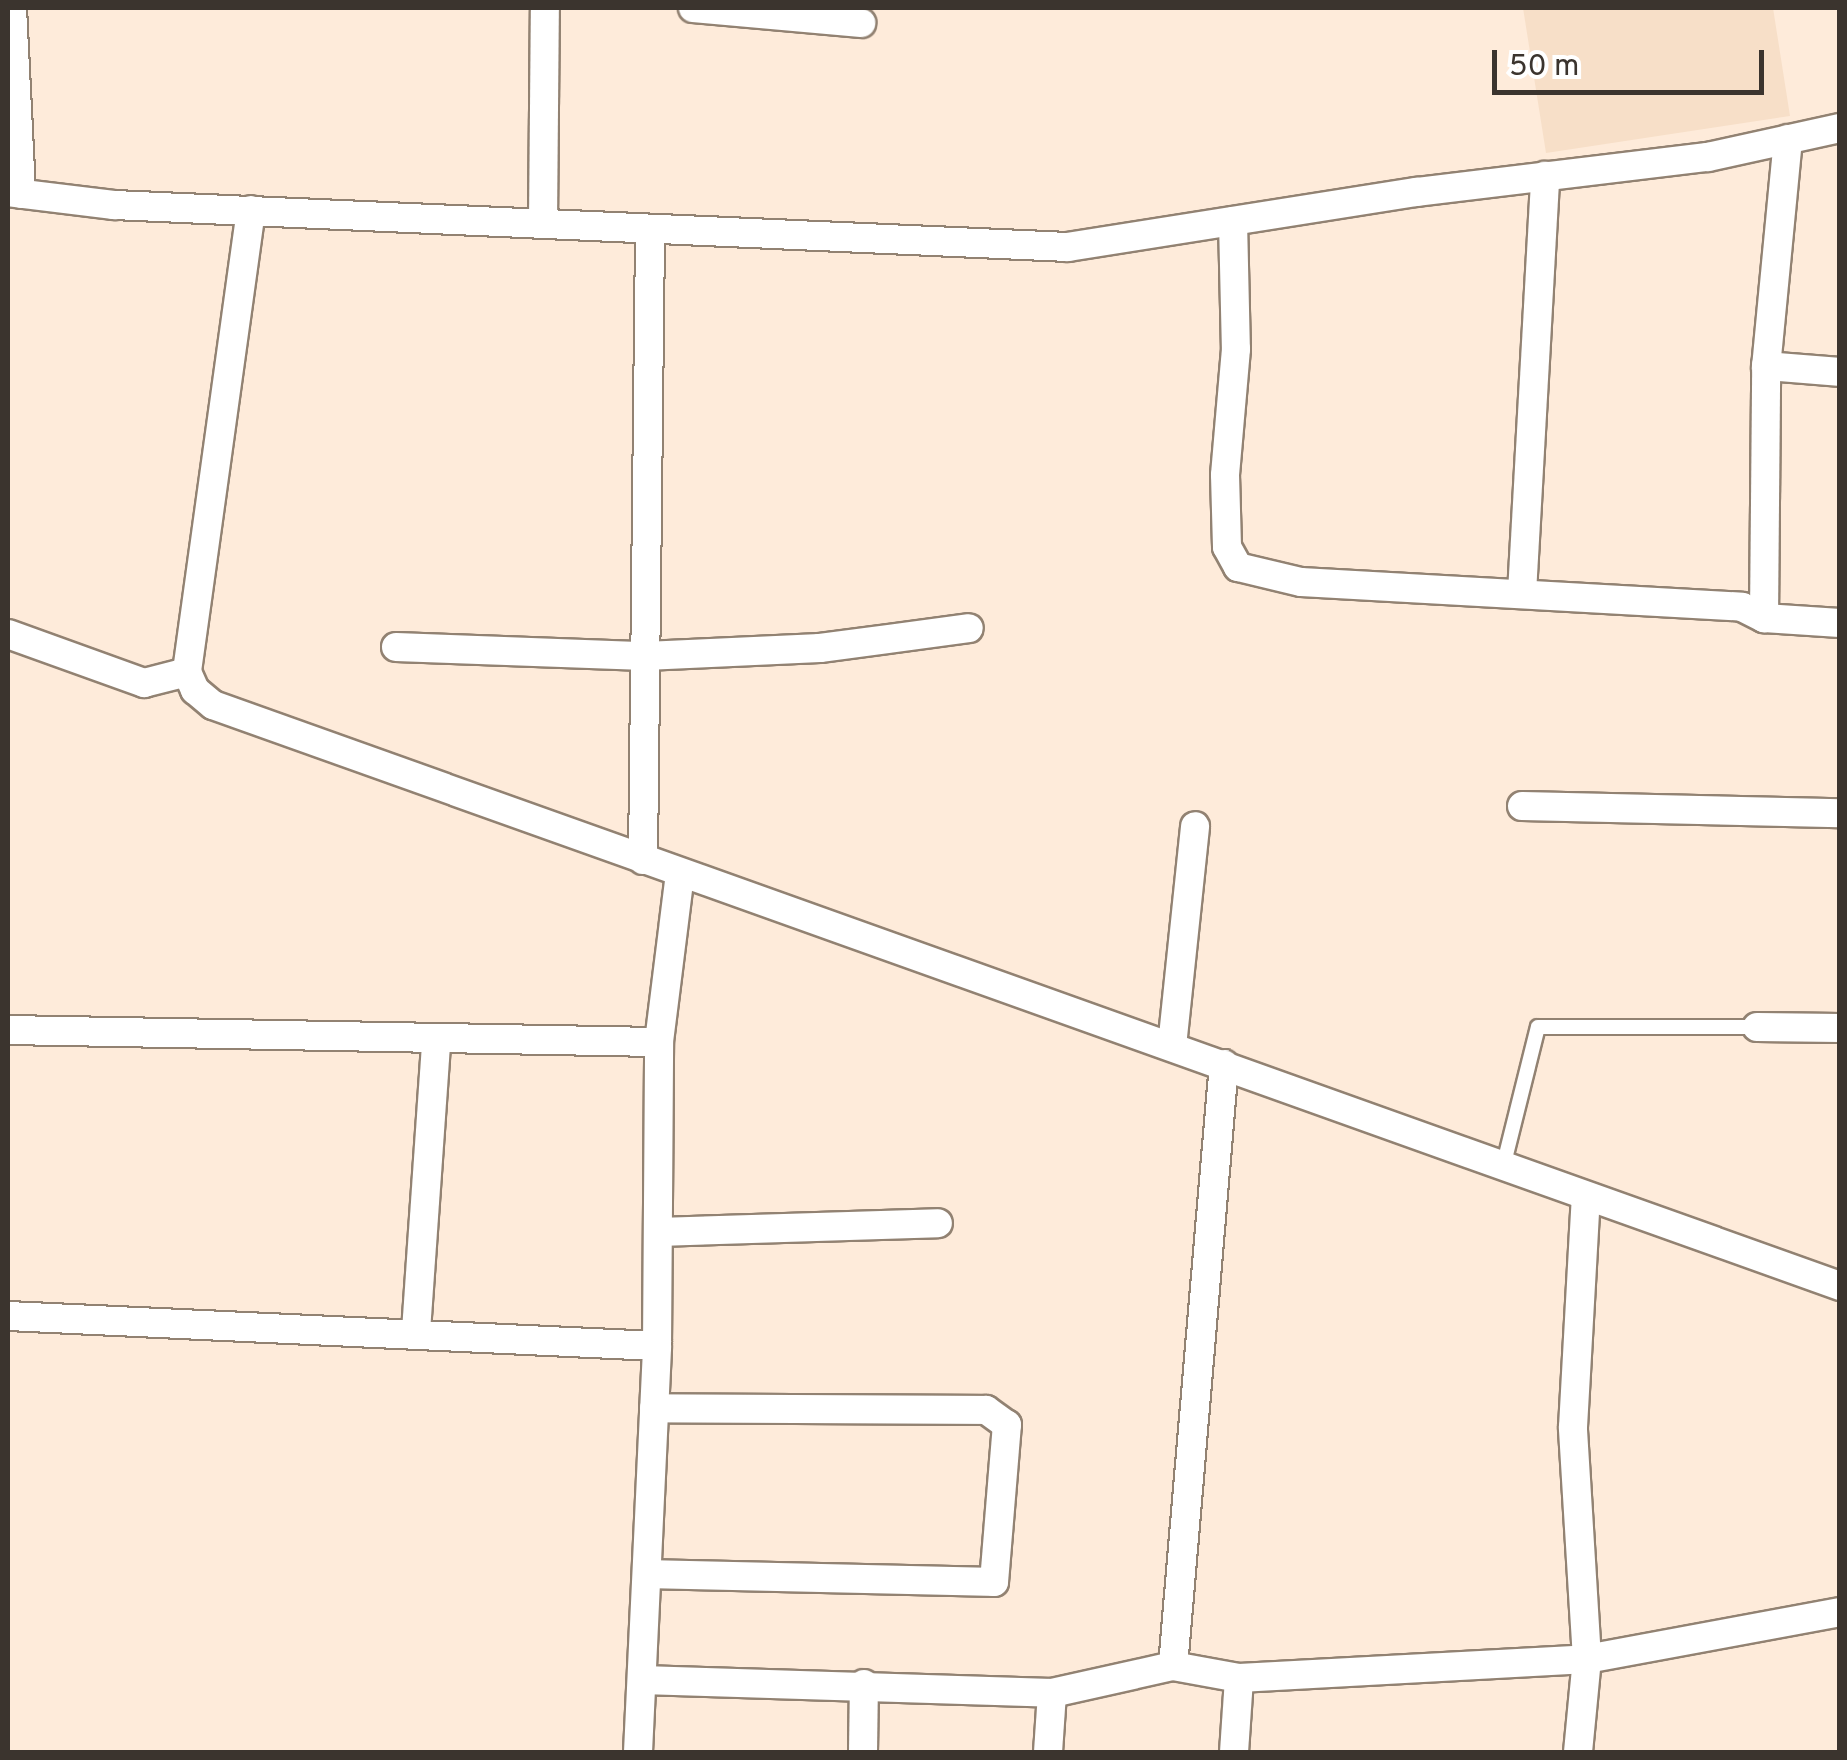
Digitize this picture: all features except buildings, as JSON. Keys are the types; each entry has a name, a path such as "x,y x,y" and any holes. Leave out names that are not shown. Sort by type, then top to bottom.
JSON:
{"street":[{"path":"12,8 14,193 251,210 1015,248 1068,247 1544,176 1708,157 1840,128"},
{"path":"543,223 545,8"},
{"path":"693,8 860,23"},
{"path":"1764,618 1766,366 1788,140"},
{"path":"1522,593 1544,176"},
{"path":"251,210 188,672 195,690 212,705 1840,1286"},
{"path":"1234,221 1236,348 1225,475 1227,546 1238,567 1301,582 1742,607 1764,618 1840,623"},
{"path":"642,860 650,229"},
{"path":"1766,366 1840,372"},
{"path":"396,647 645,656 820,648 969,628"},
{"path":"8,634 144,683 188,672"},
{"path":"1522,806 1840,813"},
{"path":"1172,1046 1195,826"},
{"path":"638,1752 658,1346 659,1042 680,873"},
{"path":"1757,1027 1840,1028"},
{"path":"8,1030 436,1042 659,1042"},
{"path":"416,1330 436,1042"},
{"path":"1173,1666 1224,1064"},
{"path":"1578,1752 1587,1658 1572,1428 1586,1197"},
{"path":"658,1232 938,1222"},
{"path":"8,1316 416,1330 658,1346"},
{"path":"648,1574 994,1582 1007,1425 986,1410 654,1408"},
{"path":"642,1680 864,1684 1052,1693 1173,1666 1239,1678 1587,1658 1840,1612"},
{"path":"1234,1752 1239,1678"},
{"path":"864,1684 864,1752"},
{"path":"1048,1752 1052,1693"}],"lane":[{"path":"1503,1166 1538,1027 1757,1027"}],"shaded area":[{"path":"1523,8 1773,8 1790,116 1546,153"}]}
